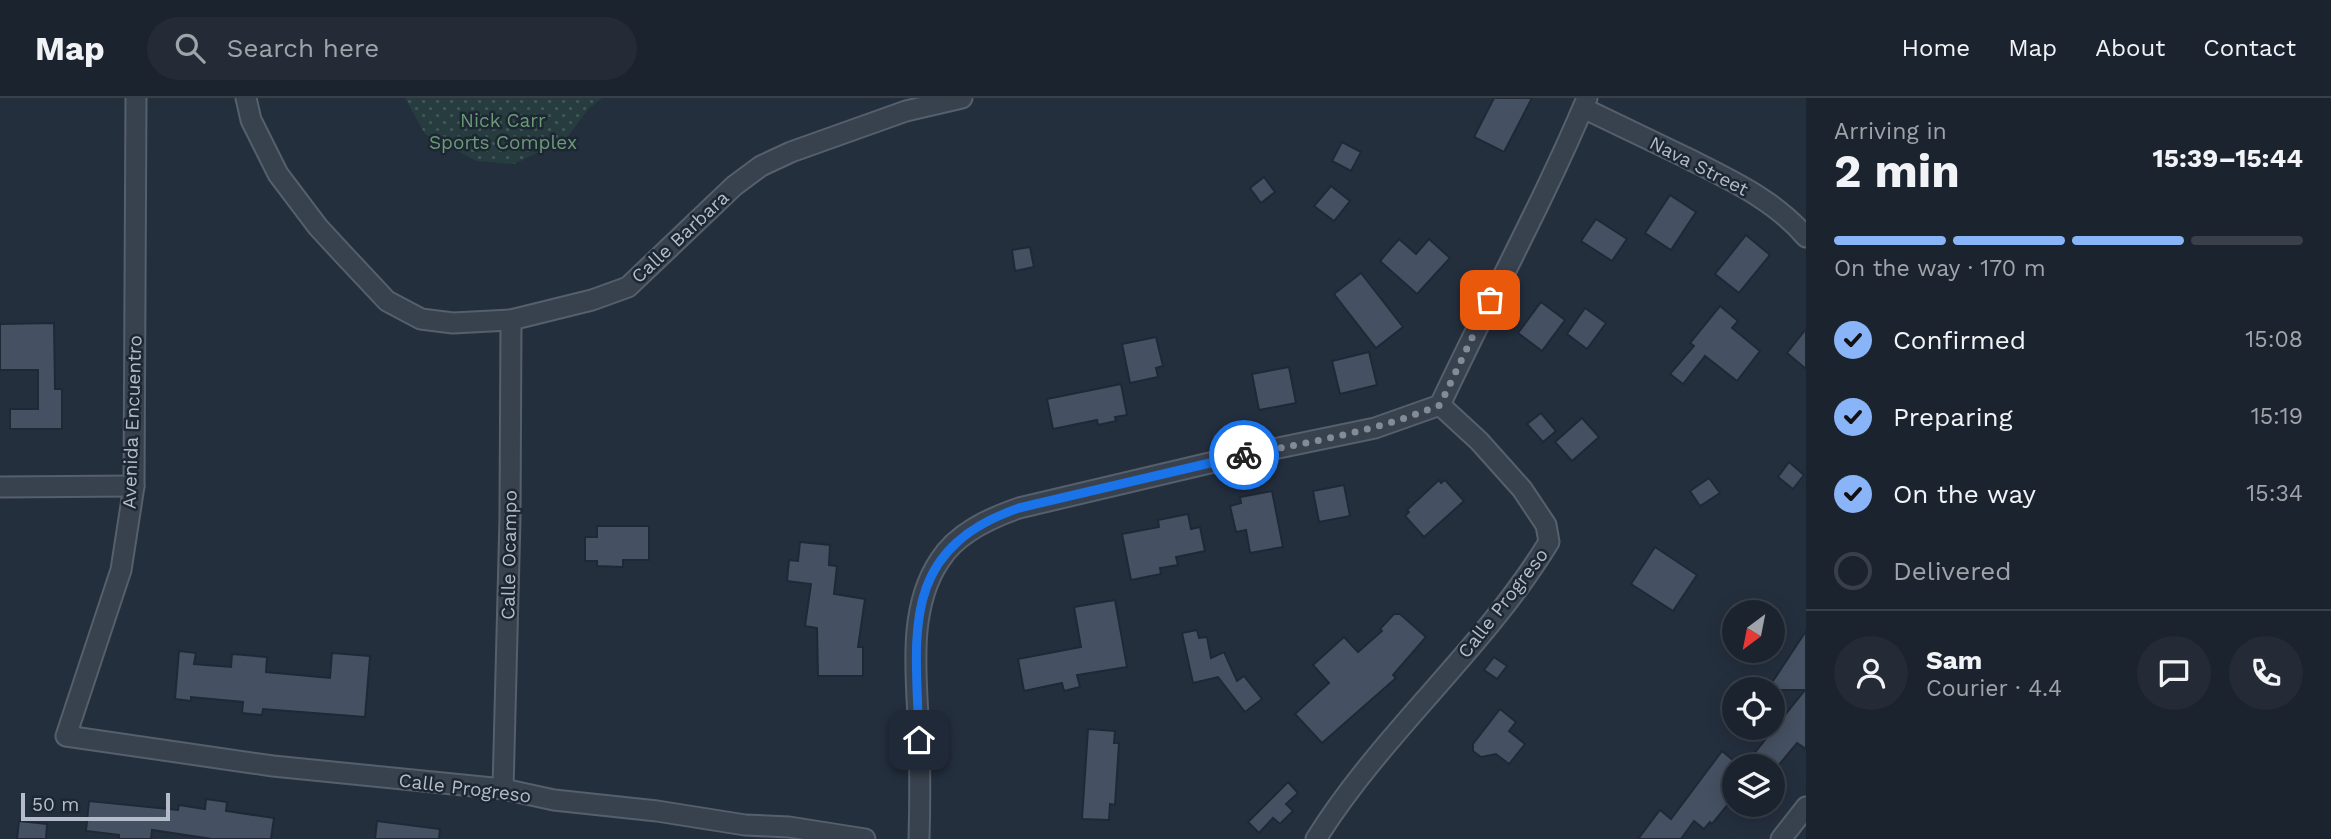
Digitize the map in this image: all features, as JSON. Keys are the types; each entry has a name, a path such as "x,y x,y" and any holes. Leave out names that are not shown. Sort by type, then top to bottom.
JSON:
{"street":[{"name":"Avenida Encuentro","path":"65,736 121,570 134,486 136,98"},
{"name":"Calle Barbara","path":"246,98 251,120 278,174 318,227 387,300 421,319 453,323 511,320 592,300 628,286 734,186 761,166 790,152 906,111 962,98"},
{"path":"919,839 917,628 924,591 940,559 962,536 997,516 1019,508 1235,457 1375,428 1440,405 1535,213 1585,103"},
{"name":"Nava Street","path":"1585,103 1735,182 1766,201 1806,237"},
{"name":"Calle Ocampo","path":"503,789 510,518 511,320"},
{"name":"Calle Progreso","path":"1316,839 1333,812 1389,741 1507,604 1549,542 1546,525 1522,489 1479,441 1440,405"},
{"path":"0,487 134,486"},
{"name":"Calle Progreso","path":"65,736 273,766 503,789 554,800 657,811 745,832 789,828 865,839"},
{"path":"1781,839 1806,807"}],"green space":[{"name":"Nick Carr Sports Complex","path":"405,98 602,98 589,108 566,139 514,164 477,161 425,134"}],"building":[{"path":"1494,98 1532,98 1504,152 1474,137"},
{"path":"1342,142 1361,152 1351,171 1332,161"},
{"path":"1264,177 1275,192 1261,203 1250,188"},
{"path":"1331,186 1350,201 1334,221 1314,206"},
{"path":"1670,195 1696,212 1671,250 1645,233"},
{"path":"1596,219 1627,239 1612,261 1581,241"},
{"path":"1746,235 1770,255 1739,293 1715,274"},
{"path":"1399,239 1416,254 1429,239 1450,258 1417,294 1380,261"},
{"path":"1030,247 1034,267 1015,271 1012,250"},
{"path":"1361,273 1403,327 1376,348 1334,294"},
{"path":"1541,302 1565,320 1542,351 1518,333"},
{"path":"1720,306 1738,321 1732,328 1760,351 1737,381 1705,356 1683,384 1670,374 1694,346 1690,343"},
{"path":"1585,308 1606,323 1587,349 1567,334"},
{"path":"54,323 55,389 62,389 62,429 10,429 10,409 38,409 38,370 0,370 0,324"},
{"path":"1806,329 1806,369 1787,353"},
{"path":"1156,337 1163,366 1156,368 1158,377 1130,383 1122,344"},
{"path":"1369,352 1377,385 1340,394 1332,361"},
{"path":"1289,367 1296,403 1259,410 1252,374"},
{"path":"1121,384 1127,415 1098,425 1097,420 1053,429 1047,399"},
{"path":"1541,413 1556,431 1543,442 1527,424"},
{"path":"1582,418 1599,437 1572,461 1555,442"},
{"path":"1789,462 1804,475 1793,489 1778,477"},
{"path":"1709,478 1720,493 1700,506 1690,491"},
{"path":"1439,480 1441,483 1445,480 1464,501 1424,537 1405,516 1409,512 1407,510"},
{"path":"1344,485 1350,516 1319,522 1313,491"},
{"path":"1272,491 1283,547 1250,553 1246,530 1236,532 1230,506 1241,503 1240,497"},
{"path":"1188,514 1191,529 1200,527 1205,551 1176,557 1178,565 1160,568 1161,574 1131,580 1122,534 1159,527 1158,520"},
{"path":"597,526 649,526 649,560 623,560 623,567 597,566 597,561 585,561 585,537 597,537"},
{"path":"800,542 830,545 829,565 837,566 834,594 865,599 858,647 863,647 863,676 818,676 817,628 805,626 811,584 787,581 789,560 798,561"},
{"path":"1655,547 1697,575 1673,611 1631,584"},
{"path":"1115,600 1127,667 1077,675 1080,687 1064,691 1062,683 1024,691 1018,659 1081,647 1074,607"},
{"path":"1394,614 1400,614 1426,637 1393,675 1396,678 1322,743 1295,714 1329,683 1313,665 1344,637 1358,652 1382,631 1380,629"},
{"path":"1197,630 1199,638 1207,637 1211,658 1224,652 1237,681 1244,676 1262,699 1245,712 1218,677 1193,683 1182,633"},
{"path":"1806,631 1806,749 1797,743 1785,758 1785,754 1754,754 1765,740 1785,740 1785,715 1805,690 1785,690 1785,677 1776,677"},
{"path":"179,651 196,653 194,664 231,667 232,654 267,657 266,672 330,678 332,653 370,656 365,717 263,709 262,715 242,713 243,702 191,697 191,701 175,699"},
{"path":"1494,657 1507,666 1497,679 1484,670"},
{"path":"1500,709 1516,722 1509,731 1525,744 1509,764 1496,754 1481,757 1473,751 1473,744"},
{"path":"1088,729 1115,731 1114,743 1119,743 1115,805 1110,804 1109,820 1082,819"},
{"path":"1722,751 1726,754 1722,754 1722,812 1712,824 1710,822 1704,829 1694,821 1681,839 1638,839 1660,810 1671,819"},
{"path":"1288,782 1298,793 1286,804 1293,811 1280,824 1273,818 1259,833 1248,822"},
{"path":"206,799 227,802 226,811 274,818 271,839 212,839 152,830 151,839 119,839 119,835 86,831 89,801 178,810 179,805 205,809"},
{"path":"19,821 47,824 46,839 17,839"},
{"path":"377,821 440,829 439,839 375,839"}],"way so far":[{"path":"1244,455 1375,428 1440,405 1490,300"}],"route":[{"path":"919,740 917,628 924,591 940,559 962,536 997,516 1019,508 1244,455"}]}
